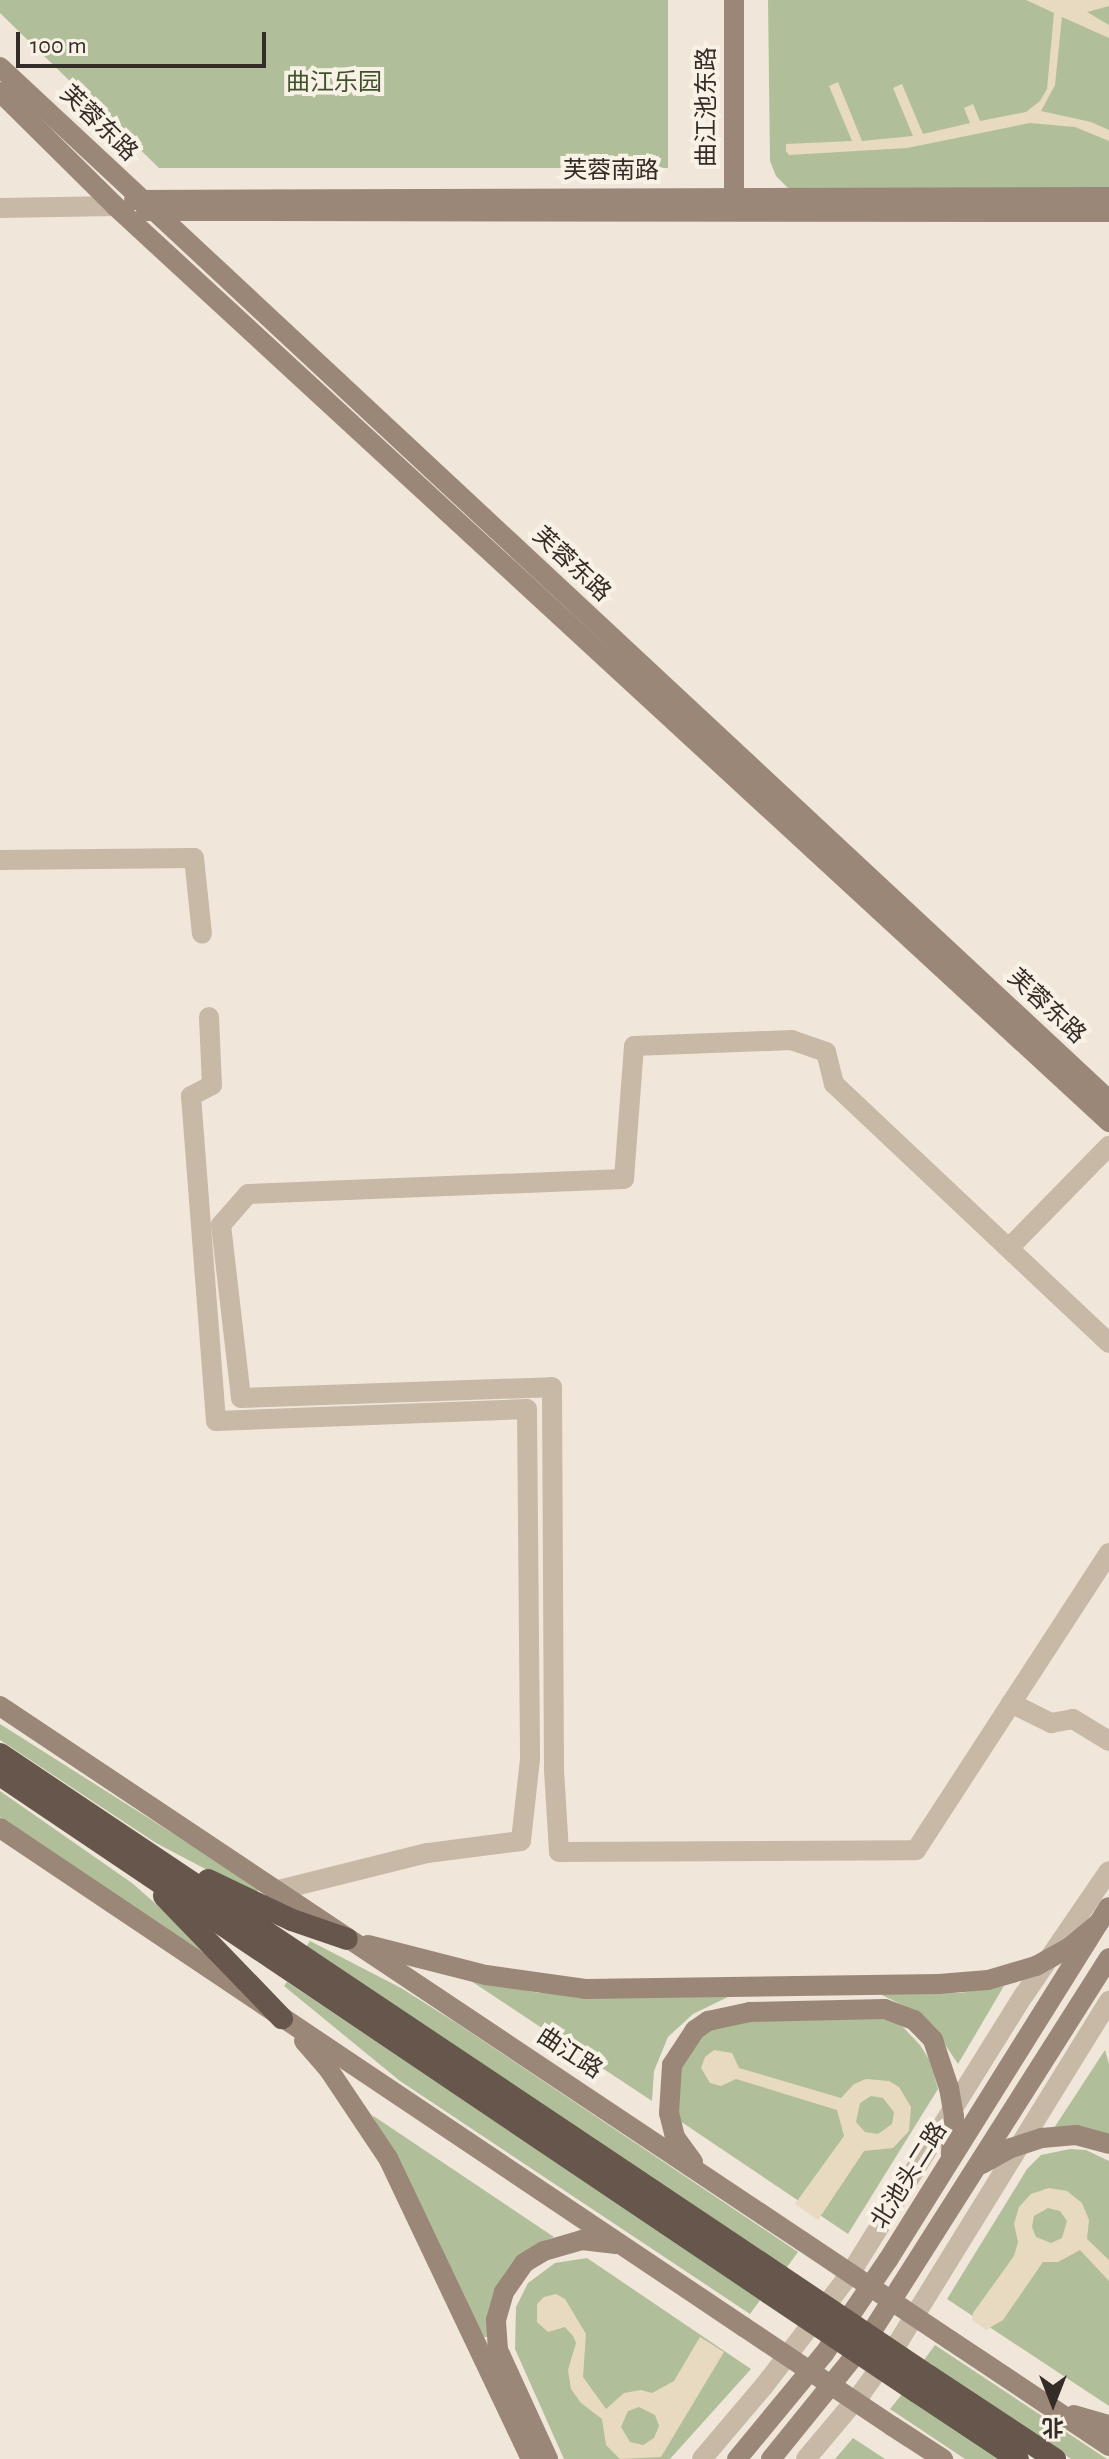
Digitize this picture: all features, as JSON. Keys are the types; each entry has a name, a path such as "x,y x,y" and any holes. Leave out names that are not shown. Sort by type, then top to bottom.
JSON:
{"highway":[{"path":"0,1754 133,1854 923,2384 1055,2459"},
{"path":"0,1775 133,1854 292,1920 347,1939"},
{"path":"133,1854 282,2018"},
{"path":"923,2384 1018,2459"}],"main road":[{"name":"曲江池东路","path":"734,0 734,205"},
{"name":"芙蓉东路","path":"0,67 137,198 1109,1100"},
{"name":"芙蓉东路","path":"0,92 115,206 1109,1122"},
{"name":"芙蓉南路","path":"115,206 153,212 1109,197"},
{"name":"芙蓉南路","path":"115,206 137,198 1109,212"},
{"name":"曲江路","path":"0,1706 1109,2446"},
{"path":"0,1828 943,2459"},
{"path":"347,1939 486,1975 585,1989 964,1983 1014,1973 1048,1960 1104,1915"},
{"name":"北池头二路","path":"737,2459 824,2354 1104,1915"},
{"path":"771,2459 864,2344 1109,1958"},
{"path":"710,2178 675,2137 668,2090 672,2065 687,2039 708,2021 725,2016 867,2009 899,2012 914,2020 933,2040 953,2108 952,2148 947,2165"},
{"path":"282,2018 329,2070 388,2158 531,2459"},
{"path":"974,2173 989,2160 1023,2143 1076,2135 1109,2144"},
{"path":"548,2459 498,2350 496,2320 504,2292 524,2263 556,2246 597,2240 627,2248"},
{"path":"1053,2408 1109,2425"}],"street":[{"name":"芙蓉南路","path":"0,208 115,206"},
{"path":"0,860 194,858 202,934"},
{"path":"209,1017 212,1085 191,1096 216,1421 527,1409 530,1759 521,1841 427,1853 275,1891"},
{"path":"1109,1343 834,1084 826,1052 792,1040 634,1046 624,1179 248,1194 221,1225 241,1398 552,1387 554,1770 559,1852 916,1850 1109,1553"},
{"path":"1009,1248 1109,1146"},
{"path":"1011,1703 1051,1723 1073,1719 1109,1741"},
{"path":"702,2459 823,2311 1048,1960 1109,1871"},
{"path":"806,2459 863,2391 899,2341 1109,2001"}],"green space":[{"name":"曲江乐园","path":"0,0 668,0 668,168 159,168 0,13"},
{"path":"768,0 1109,0 1109,192 794,191 776,176 770,161"},
{"path":"0,1724 259,1888 255,1895 156,1843 0,1740"},
{"path":"0,1791 132,1883 206,1948 204,1953 0,1817"},
{"path":"310,1941 401,1988 458,2024 798,2252 787,2267 306,1947"},
{"path":"468,1979 539,1993 730,1996 693,2014 668,2037 654,2071 652,2101"},
{"path":"287,1982 761,2299 750,2314 400,2081 284,1986"},
{"path":"1004,1986 958,2064 936,2031 914,2011 880,1994 960,1993"},
{"path":"879,2015 901,2025 920,2045 930,2061 938,2089 848,2234 677,2119 681,2057 699,2037 724,2023"},
{"path":"1105,2050 1109,2064 1109,2137 1054,2128"},
{"path":"372,2115 554,2237 534,2246 489,2337 484,2337"},
{"path":"1070,2149 1086,2150 1109,2161 1109,2406 947,2299 1027,2169 1041,2155"},
{"path":"587,2258 751,2369 670,2459 564,2459 515,2349 516,2307 528,2283 555,2263"},
{"path":"935,2345 1107,2459 1071,2459 924,2360"},
{"path":"902,2394 1000,2459 965,2459 890,2409"},
{"path":"853,2438 885,2459 835,2459"}],"shaded area":[{"path":"1026,0 1109,0 1109,6 1087,12 1109,25 1109,38 1062,17 1055,85 1041,111 1091,122 1109,130 1109,141 1075,127 1030,123 907,148 789,155 786,151 786,144 852,141 829,86 838,82 862,141 913,136 893,88 902,84 923,134 970,123 964,108 973,104 980,121 1026,112 1040,101 1047,89 1054,13"},
{"path":"714,2050 732,2053 739,2068 841,2098 854,2084 866,2079 889,2081 899,2087 911,2107 909,2131 893,2148 864,2151 818,2220 795,2204 844,2136 837,2110 736,2079 721,2086 710,2083 701,2068 705,2057","holes":["871,2096 883,2098 894,2112 892,2124 878,2134 865,2132 856,2122 860,2103"]},
{"path":"1049,2188 1067,2191 1082,2203 1089,2220 1087,2239 1109,2260 1109,2281 1080,2250 1058,2262 1043,2262 1003,2320 986,2330 972,2320 973,2313 1014,2256 1018,2242 1014,2224 1019,2207 1031,2194","holes":["1048,2208 1060,2211 1067,2221 1062,2238 1051,2243 1036,2237 1032,2227 1034,2216"]},
{"path":"556,2294 565,2299 586,2334 583,2377 606,2409 624,2393 641,2390 652,2393 674,2381 700,2337 724,2352 661,2457 620,2459 606,2445 602,2419 581,2403 571,2389 568,2370 576,2343 573,2336 565,2327 548,2332 537,2322 537,2304 544,2297","holes":["639,2407 655,2415 659,2426 654,2438 643,2445 630,2442 621,2427 628,2411"]}]}
